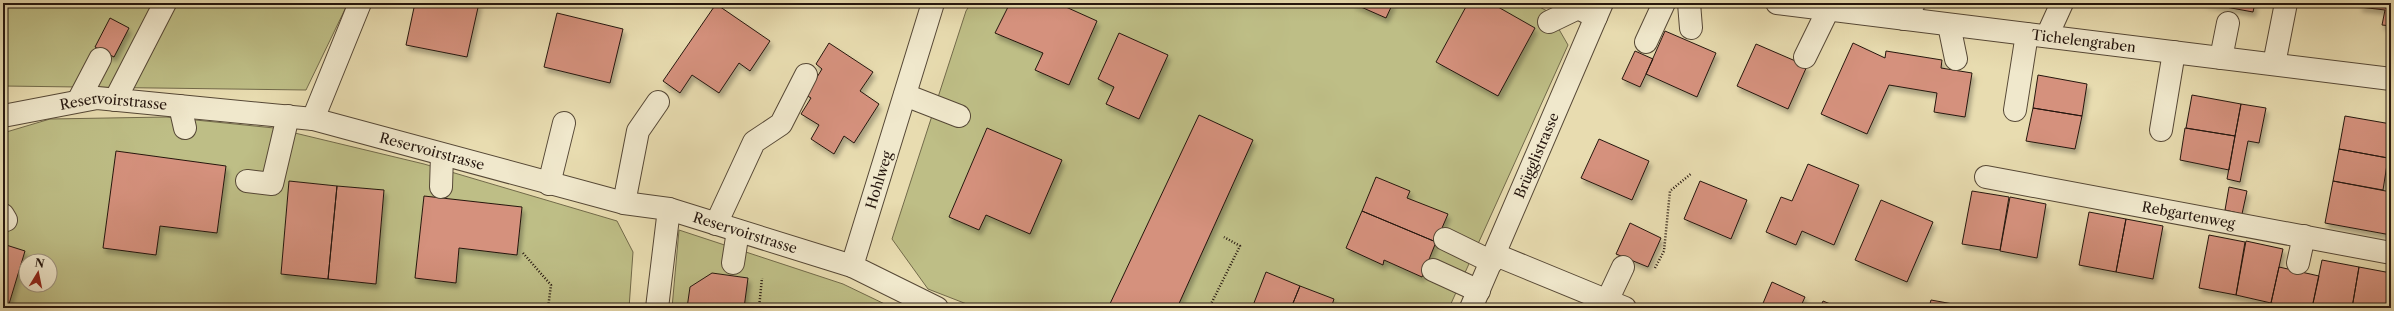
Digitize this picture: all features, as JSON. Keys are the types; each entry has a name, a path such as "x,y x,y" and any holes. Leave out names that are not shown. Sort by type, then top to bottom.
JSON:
{"street":[{"path":"115,100 165,3"},
{"path":"313,119 360,3"},
{"name":"Hohlweg","path":"852,266 933,3"},
{"path":"1646,42 1664,3"},
{"path":"1689,3 1691,28"},
{"name":"Tichelengraben","path":"1777,3 1828,10 1909,11 1949,25 2391,79"},
{"path":"2015,110 2037,35 2062,3"},
{"path":"2274,64 2286,3"},
{"path":"1549,22 1586,8"},
{"name":"Brügglistrasse","path":"1475,300 1494,258 1586,8"},
{"path":"1805,57 1828,10"},
{"path":"2221,58 2228,22"},
{"path":"1949,25 1956,59"},
{"path":"2161,130 2174,52"},
{"path":"78,101 100,59"},
{"path":"716,224 754,142 781,124 806,75"},
{"path":"905,95 959,116"},
{"name":"Reservoirstrasse","path":"3,116 96,98 313,119 549,184 624,203 669,209 852,266"},
{"path":"624,203 638,131 658,102"},
{"path":"180,106 185,128"},
{"path":"247,181 272,184 288,116"},
{"path":"549,184 564,123"},
{"path":"441,187 442,155"},
{"name":"Rebgartenweg","path":"1986,177 2391,253"},
{"path":"658,308 669,209"},
{"path":"732,263 738,231"},
{"path":"2298,263 2304,236"},
{"path":"1445,239 1616,304 1623,267"},
{"path":"852,266 937,308"},
{"path":"1433,270 1475,300"}],"path":[{"path":"1654,270 1664,251 1670,190 1692,173"},
{"path":"1210,308 1240,246 1224,237"},
{"path":"523,253 551,285 548,308"}],"green space":[{"path":"3,3 348,3 306,90 3,86"},
{"path":"971,3 1532,3 1549,12 1568,45 1449,308 977,308 928,289 892,239 966,11"},
{"path":"166,117 274,128 424,164 617,221 633,252 629,308 3,308 3,133 50,119"},
{"path":"679,230 843,284 893,308 672,308"}],"building":[{"path":"415,3 479,3 467,57 406,45"},
{"path":"1010,3 1057,3 1097,21 1069,85 1035,70 1043,53 995,33"},
{"path":"1352,3 1393,3 1386,18"},
{"path":"1468,3 1491,3 1535,28 1498,96 1436,62"},
{"path":"2204,3 2255,3 2253,12"},
{"path":"2360,3 2391,3 2391,26 2382,25 2385,10 2360,7"},
{"path":"716,4 770,41 750,71 739,63 719,93 692,75 680,93 663,81"},
{"path":"557,13 623,29 610,83 544,67"},
{"path":"110,18 129,28 114,57 95,47"},
{"path":"1665,31 1716,53 1697,97 1646,74"},
{"path":"1119,33 1168,55 1139,119 1106,104 1114,87 1098,79"},
{"path":"829,43 873,72 860,91 879,104 854,143 844,136 834,154 811,139 819,125 801,114 811,98 806,95 822,69 816,64"},
{"path":"1853,43 1885,58 1886,51 1942,60 1941,68 1972,73 1965,117 1934,112 1937,93 1889,85 1867,134 1821,114"},
{"path":"1756,44 1807,66 1788,109 1737,86"},
{"path":"1635,51 1653,59 1640,87 1622,79"},
{"path":"2038,75 2087,84 2082,116 2033,108"},
{"path":"2192,95 2241,104 2235,136 2186,128"},
{"path":"2241,104 2266,108 2259,143 2248,141 2240,182 2227,179"},
{"path":"2033,108 2082,116 2075,149 2026,141"},
{"path":"1199,115 1253,140 1177,308 1108,308"},
{"path":"2345,116 2391,124 2388,158 2339,149"},
{"path":"987,128 1062,160 1030,234 986,215 979,230 949,217"},
{"path":"2185,128 2235,136 2229,170 2180,160"},
{"path":"1599,139 1649,161 1632,200 1581,178"},
{"path":"2339,149 2388,158 2383,190 2333,181"},
{"path":"116,151 226,166 217,233 160,226 156,255 103,248"},
{"path":"1808,164 1859,185 1834,245 1802,231 1796,245 1766,232 1781,197 1792,201"},
{"path":"1376,177 1410,191 1407,198 1448,214 1436,242 1362,211"},
{"path":"289,181 337,186 328,279 281,274"},
{"path":"1700,181 1747,200 1731,239 1684,219"},
{"path":"2333,181 2391,192 2391,235 2325,223"},
{"path":"337,186 384,190 376,284 328,279"},
{"path":"2229,187 2247,191 2242,214 2225,210"},
{"path":"1972,191 2009,197 2000,250 1962,244"},
{"path":"424,196 522,207 517,255 459,248 456,283 415,278"},
{"path":"2010,197 2046,204 2037,258 2000,251"},
{"path":"1881,200 1933,222 1907,282 1855,260"},
{"path":"1362,211 1436,242 1422,277 1384,260 1383,265 1346,248"},
{"path":"2089,212 2126,219 2116,272 2079,265"},
{"path":"2126,219 2163,226 2153,279 2116,272"},
{"path":"1630,223 1661,238 1648,267 1616,254"},
{"path":"2209,235 2245,242 2236,295 2199,288"},
{"path":"2246,241 2283,249 2271,303 2236,295"},
{"path":"3,244 25,251 24,253 18,253 18,274 9,304 3,302"},
{"path":"2322,260 2359,267 2352,308 2312,308"},
{"path":"2279,267 2319,276 2312,308 2296,308 2271,303"},
{"path":"2359,267 2391,273 2390,308 2352,308"},
{"path":"1266,272 1300,286 1291,308 1252,308"},
{"path":"712,273 748,278 744,308 687,308 690,287"},
{"path":"1772,282 1805,297 1800,308 1761,308"},
{"path":"1300,286 1334,299 1331,308 1291,308"},
{"path":"1931,300 1975,308 1929,308"},
{"path":"1823,301 1840,308 1820,308"}]}
